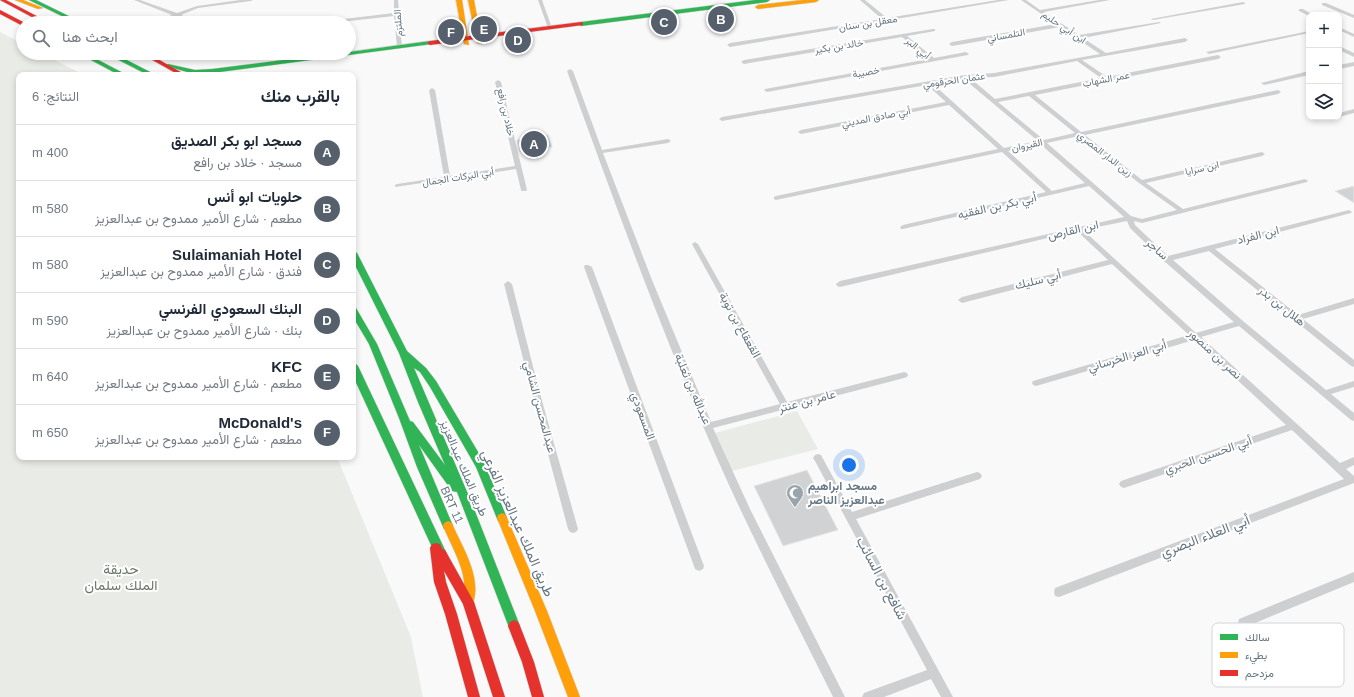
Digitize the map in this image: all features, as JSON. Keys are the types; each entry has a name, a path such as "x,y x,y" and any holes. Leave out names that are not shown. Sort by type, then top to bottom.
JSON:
{"street":[{"path":"2,0 33,16"},
{"path":"18,0 56,12"},
{"path":"32,0 65,16"},
{"path":"136,0 178,16"},
{"path":"197,7 199,0"},
{"path":"175,15 197,7 232,1 251,0"},
{"name":"الملتزم","path":"396,0 396,14 400,46"},
{"path":"459,0 466,41"},
{"path":"471,0 479,40"},
{"path":"548,0 540,0 550,28"},
{"path":"479,40 550,28 761,0"},
{"path":"356,52 400,46 479,40 816,0"},
{"path":"862,0 886,20"},
{"name":"معقل بن سنان","path":"730,45 1007,0"},
{"name":"ابن أبي حليم","path":"1023,0 1104,54"},
{"path":"1040,11 1108,0"},
{"path":"1153,19 1242,4"},
{"path":"1324,4 1354,17"},
{"path":"0,8 16,19"},
{"path":"1301,10 1306,12"},
{"path":"0,12 16,20"},
{"path":"356,19 396,14"},
{"path":"1079,37 1158,23"},
{"name":"التلمساني","path":"952,44 1061,25"},
{"name":"خالد بن بكير","path":"744,62 933,30"},
{"path":"1342,30 1354,36"},
{"path":"1209,52 1306,33"},
{"name":"أبي البر","path":"903,36 933,60"},
{"name":"عثمان الحرقومي","path":"722,119 928,83 1078,60 1185,40"},
{"path":"356,57 466,41"},
{"path":"1342,49 1354,55"},
{"name":"خصيبة","path":"767,90 966,54"},
{"name":"عمر الشهاب","path":"995,101 1218,57"},
{"path":"95,60 118,72"},
{"path":"122,60 147,72"},
{"path":"156,60 178,72"},
{"path":"168,66 195,72 295,60"},
{"path":"246,72 331,60"},
{"path":"1078,60 1106,79"},
{"path":"1342,66 1354,64"},
{"name":"عبدالله بن ثعلبة","path":"570,71 638,255 709,426 760,540 839,697"},
{"path":"1264,83 1306,74"},
{"name":"ساجر","path":"965,77 1043,142 1129,218 1132,226 1167,259 1354,418"},
{"name":"خلاد بن رافع","path":"498,82 524,190"},
{"path":"928,83 1051,194"},
{"path":"432,90 447,178"},
{"name":"القيروان","path":"776,198 1278,92"},
{"name":"زين الدار المصري","path":"1030,94 1142,182 1182,211"},
{"name":"أبي صادق المديني","path":"801,132 950,103"},
{"path":"1342,114 1354,112"},
{"path":"599,152 668,141"},
{"name":"ابن سرايا","path":"1142,182 1262,154"},
{"name":"أبي البركات الجمال","path":"397,186 518,167"},
{"name":"ابن القارص","path":"840,284 1078,228 1129,218 1142,220 1305,181"},
{"name":"أبي بكر بن الفقيه","path":"903,227 1091,184"},
{"name":"ابن الفراد","path":"1167,259 1350,212"},
{"name":"نصر بن منصور","path":"1078,228 1352,480"},
{"name":"القعقاع بن توبة","path":"695,244 785,406"},
{"name":"هلال بن بدر","path":"1210,248 1354,364"},
{"name":"طريق الملك عبدالعزيز","path":"356,259 404,353 423,402 466,501 528,662 538,697"},
{"name":"أبي سليك","path":"962,300 1113,261"},
{"name":"المسعودي","path":"588,267 699,566"},
{"name":"عبدالمحسن الشامي","path":"508,284 573,529"},
{"path":"1298,318 1354,300"},
{"name":"BRT 11","path":"356,315 373,344 404,418 422,467 465,565 470,582 468,602"},
{"name":"أبي العز الخرساني","path":"1036,383 1240,322"},
{"name":"طريق الملك عبدالعزيز الفرعي","path":"404,353 423,370 433,384 480,465 541,611 574,697"},
{"path":"356,372 436,545 468,602 499,697"},
{"name":"عامر بن عنتر","path":"709,426 904,375"},
{"path":"1325,393 1354,384"},
{"name":"BRT 11","path":"404,418 422,439 466,501"},
{"name":"أبي الحسين الحبري","path":"1124,484 1293,426"},
{"name":"شافع بن السائب","path":"818,458 947,697"},
{"path":"1338,468 1354,461"},
{"path":"850,517 977,476"},
{"name":"أبي العلاء البصري","path":"1059,592 1352,480"},
{"path":"436,545 440,582 451,614 474,697"},
{"path":"1243,623 1354,577"},
{"path":"868,697 934,673"}],"green space":[{"name":"حديقة الملك سلمان","path":"0,32 16,40 16,60 55,60 78,72 16,72 16,460 338,460 411,637 423,697 0,697"},
{"path":"797,411 818,449 732,471 715,433"}],"building":[{"path":"548,135 552,147 520,152 517,140"},
{"path":"1354,186 1354,203 1335,191"},
{"name":"مسجد ابراهيم عبدالعزيز الناصر","path":"807,470 838,530 783,546 754,486"}],"traffic: fast":[{"path":"32,0 65,16"},
{"path":"581,24 767,0"},
{"path":"356,53 430,43"},
{"path":"95,60 118,72"},
{"path":"122,60 147,72"},
{"path":"195,72 298,60"},
{"path":"168,66 195,72"},
{"path":"356,259 404,353 423,402 466,501 514,626"},
{"path":"356,315 373,344 404,418 422,467 448,526"},
{"path":"404,353 423,370 433,384 480,465 502,518"},
{"path":"356,372 441,554"},
{"path":"410,425 456,488"}],"traffic: slow":[{"path":"18,0 40,8"},
{"path":"459,0 467,44"},
{"path":"471,0 480,43"},
{"path":"758,7 816,0"},
{"path":"502,518 541,611 574,697"},
{"path":"448,526 465,565 470,582 468,602"}],"traffic: jam":[{"path":"2,0 33,16"},
{"path":"0,12 16,20"},
{"path":"430,43 581,24"},
{"path":"156,60 178,72"},
{"path":"436,548 440,582 451,614 474,697"},
{"path":"441,554 468,602 499,697"},
{"path":"514,626 528,662 538,697"}],"place":[{"name":"حلويات ابو أنس","path":"721,19"},
{"name":"Sulaimaniah Hotel","path":"664,22"},
{"name":"KFC","path":"484,29"},
{"name":"McDonald's","path":"451,32"},
{"name":"البنك السعودي الفرنسي","path":"518,40"},
{"name":"مسجد ابو بكر الصديق","path":"534,144"},
{"name":"مسجد ابراهيم عبدالعزيز الناصر","path":"795,508"}]}
